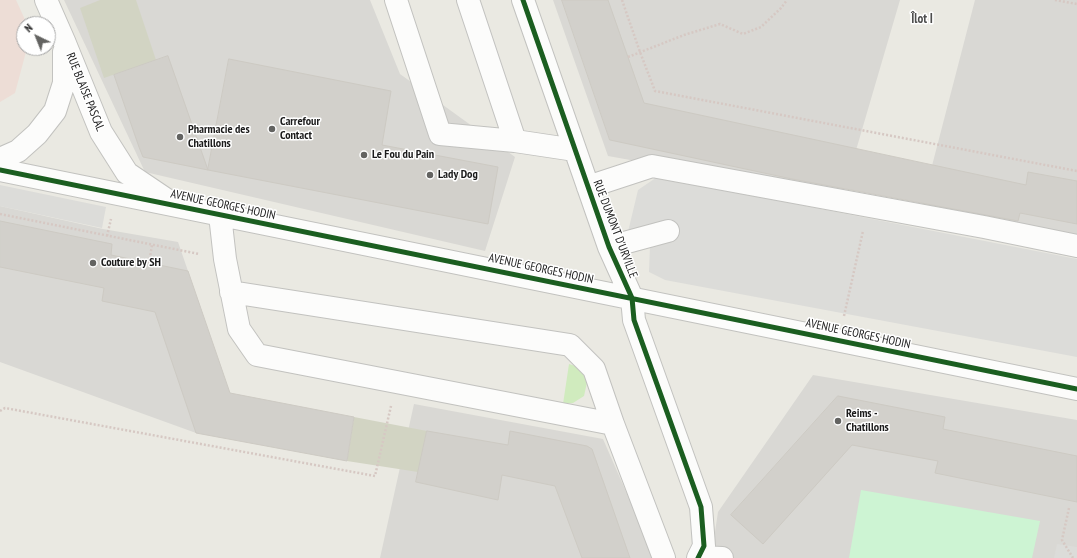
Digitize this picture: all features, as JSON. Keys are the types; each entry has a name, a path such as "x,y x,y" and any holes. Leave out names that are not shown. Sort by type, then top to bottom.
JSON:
{"street":[{"name":"RUE BLAISE PASCAL","path":"46,0 101,132 127,173 174,205"},
{"path":"396,0 440,134 515,141 575,150"},
{"path":"468,0 515,141"},
{"name":"RUE DUMONT D'URVILLE","path":"522,0 608,247 632,298 634,320 701,507 704,546 699,558"},
{"path":"0,159 18,151 38,134 55,111 64,83 64,41"},
{"path":"588,187 652,166 1077,246"},
{"name":"AVENUE GEORGES HODIN","path":"0,170 1077,388"},
{"path":"220,215 225,259 239,329 257,355 613,424"},
{"path":"608,247 668,231"},
{"path":"231,292 570,345 594,369 613,424 664,558"},
{"path":"699,558 722,558"}],"path":[{"path":"622,0 655,92 1077,171"},
{"path":"628,57 684,35 720,24 743,34 761,27 781,8 787,0"},
{"path":"1056,0 1077,4"},
{"path":"838,340 868,206"},
{"path":"0,214 225,259"},
{"path":"149,263 152,245"},
{"path":"0,411 5,408 375,476 396,382"},
{"path":"1069,508 1062,540 1073,558"}],"shaded area":[{"path":"0,0 16,0 23,16 16,16 16,56 25,56 15,93 0,102"},
{"path":"64,0 370,0 400,74 515,157 485,251 145,172"},
{"path":"100,0 136,0 156,60 104,78 80,8"},
{"path":"553,0 900,0 842,198 608,156"},
{"path":"975,0 1077,0 1077,240 920,212"},
{"path":"657,177 1077,259 1077,357 665,280 649,272 650,246 627,236 638,190"},
{"path":"0,185 106,207 102,228 0,206"},
{"path":"0,206 103,229 178,242 230,393 354,417 347,461 196,433 0,362"},
{"path":"813,375 1077,420 1077,558 711,558 718,512"},
{"path":"414,404 603,439 655,558 380,558"},
{"path":"354,417 427,431 418,472 347,461"},
{"path":"1057,544 1077,547 1077,558 1054,558"}],"green space":[{"path":"569,364 582,368 588,378 584,396 573,403 563,404"},
{"path":"861,490 1040,521 1032,558 849,558"}],"building":[{"path":"562,0 608,0 644,103 1026,185 1028,172 1077,181 1077,224 1020,213 1018,221 792,179 610,140"},
{"path":"168,56 208,170 143,157 139,147 114,75"},
{"path":"229,59 391,91 382,145 498,167 488,224 208,170"},
{"path":"0,221 112,244 111,255 188,271 230,393 354,417 347,461 196,433 155,312 102,301 104,288 0,267"},
{"path":"838,396 945,417 943,429 1077,456 1077,502 935,473 938,461 852,445 763,544 731,515"},
{"path":"427,431 508,445 510,431 587,446 592,449 630,558 582,558 555,486 502,475 498,500 416,482"}],"cycle path":[{"path":"523,0 609,247 632,298 634,320 701,507 704,546 698,558"},
{"path":"0,170 1077,389"}],"place":[{"name":"Carrefour Contact","path":"272,129"},
{"name":"Pharmacie des Chatillons","path":"180,137"},
{"name":"Le Fou du Pain","path":"364,155"},
{"name":"Lady Dog","path":"430,175"},
{"name":"Couture by SH","path":"93,263"},
{"name":"Reims - Chatillons","path":"838,421"}],"district":[{"name":"Îlot I","path":"922,19"}]}
